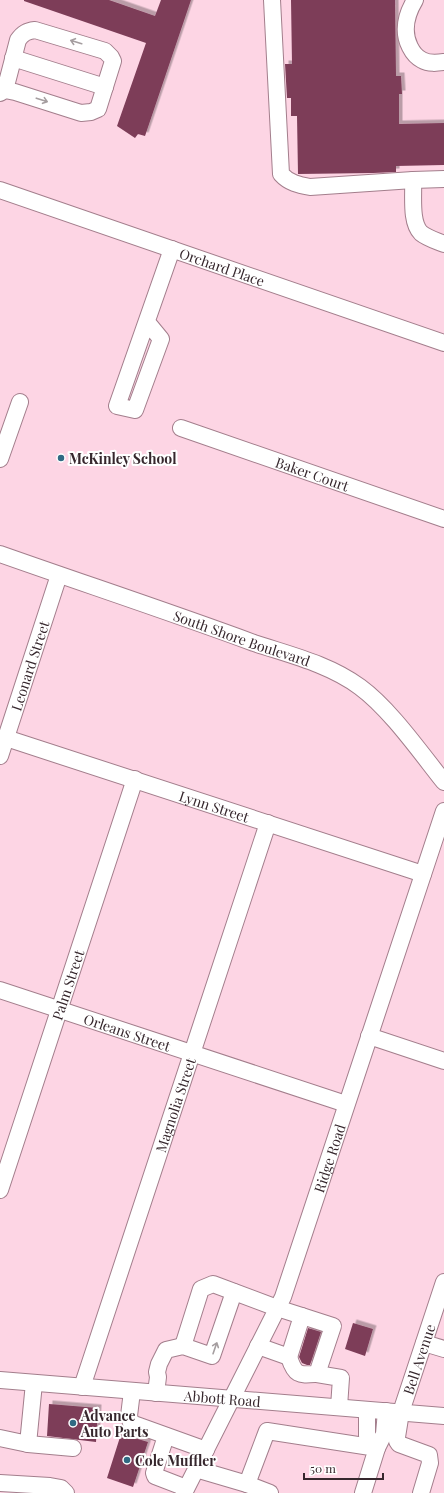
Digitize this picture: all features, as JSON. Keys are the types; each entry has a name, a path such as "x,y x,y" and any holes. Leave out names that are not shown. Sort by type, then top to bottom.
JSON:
{"street":[{"path":"272,0 281,174 286,180 310,187 444,178"},
{"path":"415,0 406,21 406,38 414,54 423,61 434,63 444,62"},
{"path":"35,30 105,51 112,57 113,62 105,87 98,109 91,112 81,113 15,92 2,91 18,40 22,34 35,30"},
{"path":"13,58 105,87"},
{"path":"414,180 414,222 421,233 444,244"},
{"name":"Orchard Place","path":"0,190 444,343"},
{"path":"147,322 161,339 135,410 118,406 172,249"},
{"path":"0,459 20,402"},
{"name":"Baker Court","path":"181,428 444,519"},
{"name":"South Shore Boulevard","path":"0,554 327,668 360,687 371,697 394,720 444,782"},
{"name":"Leonard Street","path":"0,756 59,575"},
{"name":"Lynn Street","path":"6,738 423,874"},
{"name":"Palm Street","path":"0,1190 135,779"},
{"name":"Ridge Road","path":"185,1491 283,1297 444,811"},
{"name":"Magnolia Street","path":"82,1387 268,823"},
{"name":"Orleans Street","path":"0,990 346,1104"},
{"path":"369,1036 444,1061"},
{"name":"Bell Avenue","path":"394,1412 424,1343 444,1282"},
{"path":"185,1346 202,1289 213,1284 232,1296 334,1326 317,1374"},
{"path":"156,1393 157,1372 166,1350 185,1346 212,1356 232,1296"},
{"path":"302,1316 289,1357 292,1369 303,1375 317,1374 341,1378 339,1408"},
{"path":"424,1343 444,1349"},
{"path":"258,1346 289,1357"},
{"name":"Abbott Road","path":"0,1380 339,1408 444,1415"},
{"path":"28,1444 34,1383"},
{"path":"132,1391 129,1416 131,1423 206,1450"},
{"path":"367,1410 367,1436 377,1448"},
{"path":"363,1493 377,1448 394,1412"},
{"path":"394,1412 397,1441 399,1444 425,1453 429,1455 430,1458 430,1463 420,1493"},
{"path":"247,1484 267,1431 377,1448"},
{"path":"166,1436 154,1473 155,1476 185,1491"},
{"path":"0,1438 28,1444 73,1448"},
{"path":"196,1469 247,1484 270,1493"},
{"path":"0,1483 50,1486 61,1488 66,1493"}],"building":[{"path":"24,0 109,0 155,16 161,0 191,0 145,136 138,134 135,138 117,126 146,43"},
{"path":"291,0 395,0 396,76 401,76 402,94 399,94 399,124 444,123 444,165 396,166 396,172 298,174 297,116 291,116 291,98 287,98 285,64 292,64"},
{"path":"353,1323 373,1329 365,1356 345,1349"},
{"path":"308,1328 321,1332 310,1365 302,1363 299,1357"},
{"name":"Advance Auto Parts","path":"49,1404 98,1408 96,1442 47,1436"},
{"name":"Cole Muffler","path":"121,1434 148,1442 133,1487 107,1478"}],"place":[{"name":"McKinley School","path":"61,458"},
{"name":"Advance Auto Parts","path":"73,1423"},
{"name":"Cole Muffler","path":"127,1460"}]}
